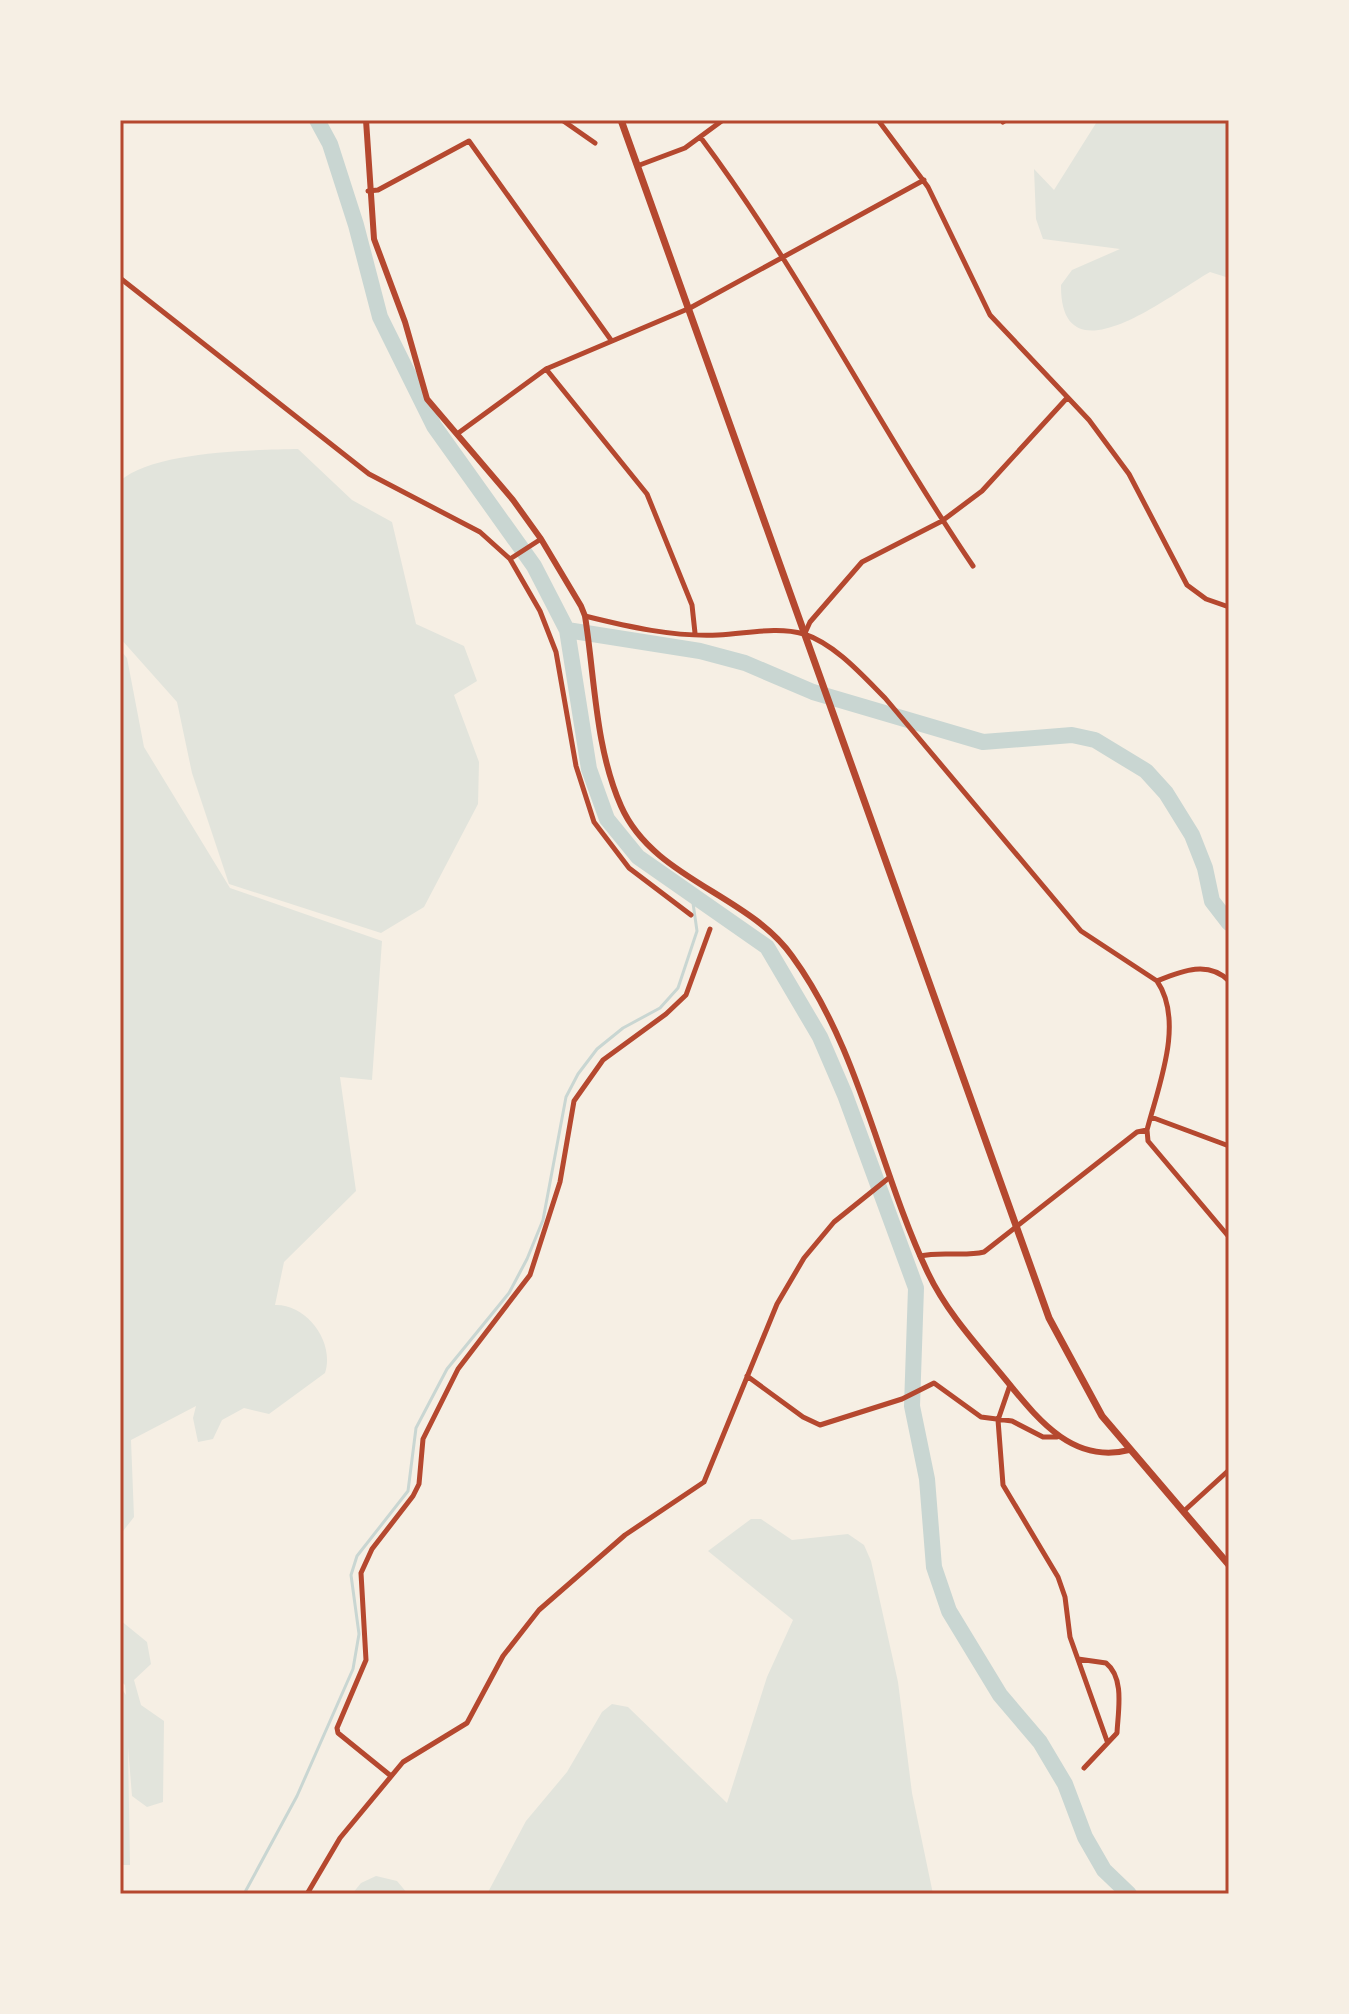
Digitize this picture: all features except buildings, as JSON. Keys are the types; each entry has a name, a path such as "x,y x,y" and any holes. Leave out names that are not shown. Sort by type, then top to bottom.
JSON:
{"main road":[{"path":"621,120 1016,1227 1062,1347 1102,1416 1229,1565"}],"street":[{"path":"366,120 368,191 374,239 405,322 427,399 485,464 538,540 586,619 602,740 622,808 664,858 755,918 791,954 831,1026 920,1256 955,1318 1038,1421 1057,1437"},
{"path":"562,120 595,143"},
{"path":"637,166 701,138 723,120"},
{"path":"878,120 924,180 990,315 1089,420 1129,474 1187,585 1206,599 1229,607"},
{"path":"701,138 742,193 942,521 973,566"},
{"path":"368,191 378,190 469,141 611,340"},
{"path":"457,434 546,369 690,308 924,180"},
{"path":"120,278 369,474 480,532 512,557 540,611 556,652 576,766 594,822 629,868 691,915"},
{"path":"546,369 647,494 692,605 695,633"},
{"path":"805,634 810,622 860,563 942,521 982,491 1067,398"},
{"path":"512,557 538,540"},
{"path":"586,619 642,630 805,634 855,668 893,707 1081,931 1106,951 1157,981 1165,998 1168,1039 1147,1130 1148,1141 1229,1237"},
{"path":"391,1776 338,1733 337,1728 366,1660 361,1573 372,1549 413,1496 429,1422 458,1369 530,1275 550,1219 570,1118 581,1087 603,1060 666,1014 686,995 710,929"},
{"path":"1157,981 1200,967 1213,969 1229,981"},
{"path":"1150,1117 1229,1146"},
{"path":"920,1256 943,1252 970,1256 984,1252 1137,1132 1147,1130"},
{"path":"307,1894 340,1838 391,1776 426,1745 467,1723 503,1656 539,1610 625,1535 704,1482 777,1304 804,1258 834,1222 890,1177"},
{"path":"747,1376 803,1417 820,1425 902,1399 934,1383 975,1414 1018,1423 1043,1437 1057,1437 1106,1452 1129,1450"},
{"path":"1010,1384 998,1420 1003,1485 1058,1577 1065,1597 1065,1619 1107,1741"},
{"path":"1184,1511 1229,1470"},
{"path":"1078,1659 1106,1663 1116,1675 1117,1733 1084,1768"}],"shaded area":[{"path":"1098,120 1229,120 1229,278 1210,272 1145,312 1120,324 1097,330 1078,328 1066,314 1061,285 1072,270 1120,249 1043,239 1036,219 1034,169 1054,190"},
{"path":"298,449 352,500 392,522 416,624 464,646 477,681 454,695 479,762 478,804 424,907 381,933 229,884 192,773 177,702 120,638 120,481 156,463 179,458"},
{"path":"120,650 127,658 144,747 230,888 382,941 372,1080 340,1077 356,1191 284,1262 275,1305 298,1311 316,1327 326,1349 325,1373 269,1414 244,1408 222,1420 213,1439 198,1442 193,1418 196,1406 131,1440 134,1517 120,1535"},
{"path":"751,1519 761,1519 792,1540 848,1534 864,1545 871,1561 898,1682 912,1793 933,1894 487,1894 526,1821 567,1772 602,1712 612,1704 628,1707 727,1803 767,1677 793,1620 708,1551"},
{"path":"120,1620 147,1642 151,1664 134,1680 141,1705 164,1721 163,1802 147,1807 132,1796 128,1747 130,1865 120,1865 120,1686 126,1695 125,1685 120,1680"},
{"path":"376,1876 397,1881 408,1894 352,1894 361,1883"}],"waterway":[{"path":"317,120 330,144 356,225 380,317 434,426 534,566 567,630 589,769 607,819 638,857 767,947 820,1037 845,1095 916,1288 912,1406 927,1479 934,1567 949,1611 1000,1695 1040,1742 1065,1784 1085,1837 1104,1870 1129,1894"},
{"path":"567,630 700,651 745,663 813,692 983,742 1072,735 1095,740 1146,771 1166,793 1192,835 1205,868 1212,901 1229,923"},
{"path":"244,1894 297,1796 353,1669 359,1634 351,1575 357,1556 408,1491 416,1428 447,1369 509,1293 527,1259 543,1220 566,1097 578,1074 597,1049 623,1028 660,1008 678,988 697,931 692,896"}]}
